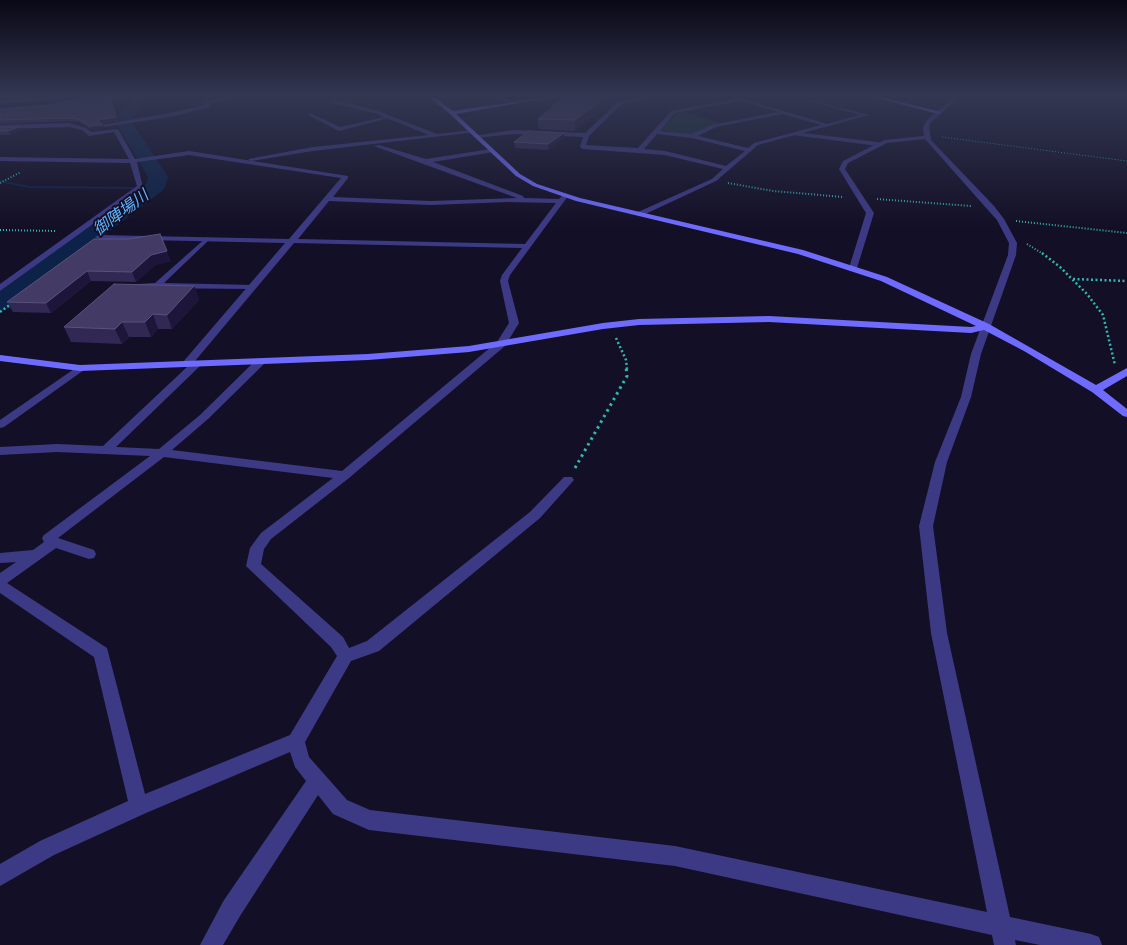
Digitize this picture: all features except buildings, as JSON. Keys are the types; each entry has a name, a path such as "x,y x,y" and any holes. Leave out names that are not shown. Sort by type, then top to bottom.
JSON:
{"street":[{"path":"0,288 141,187 135,161 122,139"},
{"path":"228,160 254,159 314,149 417,139"},
{"path":"479,139 526,180 563,198 641,214 772,245 853,268 920,294 986,326 1057,365 1096,390 1127,414"},
{"path":"585,139 583,147 665,153 726,168"},
{"path":"640,150 650,139"},
{"path":"705,139 750,150"},
{"path":"641,214 714,180 756,144 775,139"},
{"path":"853,268 870,213 842,169 845,162 878,144 895,139"},
{"path":"928,139 1000,219 1013,243 1012,255 976,354 966,397 942,462 926,526 940,634 1004,936"},
{"path":"369,144 426,161 530,200"},
{"path":"426,161 491,151"},
{"path":"0,159 135,161 189,153 346,177 252,287 192,364 106,450"},
{"path":"327,199 431,203 563,198"},
{"path":"345,656 338,642 253,566 257,548 266,536 344,475 501,344 514,323 504,281 506,276 563,198"},
{"path":"99,237 528,246"},
{"path":"0,358 80,368 368,357 469,349 639,322 769,319 971,330 986,326"},
{"path":"52,544 49,538 97,505 99,500 162,453 204,417 260,362"},
{"path":"0,425 80,368"},
{"path":"1096,390 1124,373"},
{"path":"0,451 57,448 162,453 344,475"},
{"path":"0,876 47,848 139,806 296,741 345,656 373,646 535,515 568,480"},
{"path":"0,580 52,544 59,543 89,554"},
{"path":"0,558 36,555"},
{"path":"0,586 101,653 139,806"},
{"path":"296,741 300,761 340,806 369,820 675,856 1004,936 1091,945"},
{"path":"211,945 232,908 317,780"}],"lane":[{"path":"837,139 878,144"},
{"path":"157,285 207,239"},
{"path":"129,287 157,285 252,287"}],"path":[{"path":"957,139 1127,161"},
{"path":"714,180 773,191 991,208"},
{"path":"1000,219 1127,233"},
{"path":"0,230 79,231"},
{"path":"1010,237 1042,253 1073,279 1103,315 1107,326 1112,362 1124,373"},
{"path":"1073,279 1127,281"},
{"path":"0,312 15,300"},
{"path":"568,480 627,376 626,360 611,325"}],"waterway":[{"name":"御陣場川","path":"0,303 155,187 158,177 135,139"},
{"path":"0,181 29,187 133,188"},
{"name":"御陣場川","path":"147,188 155,187"}]}
